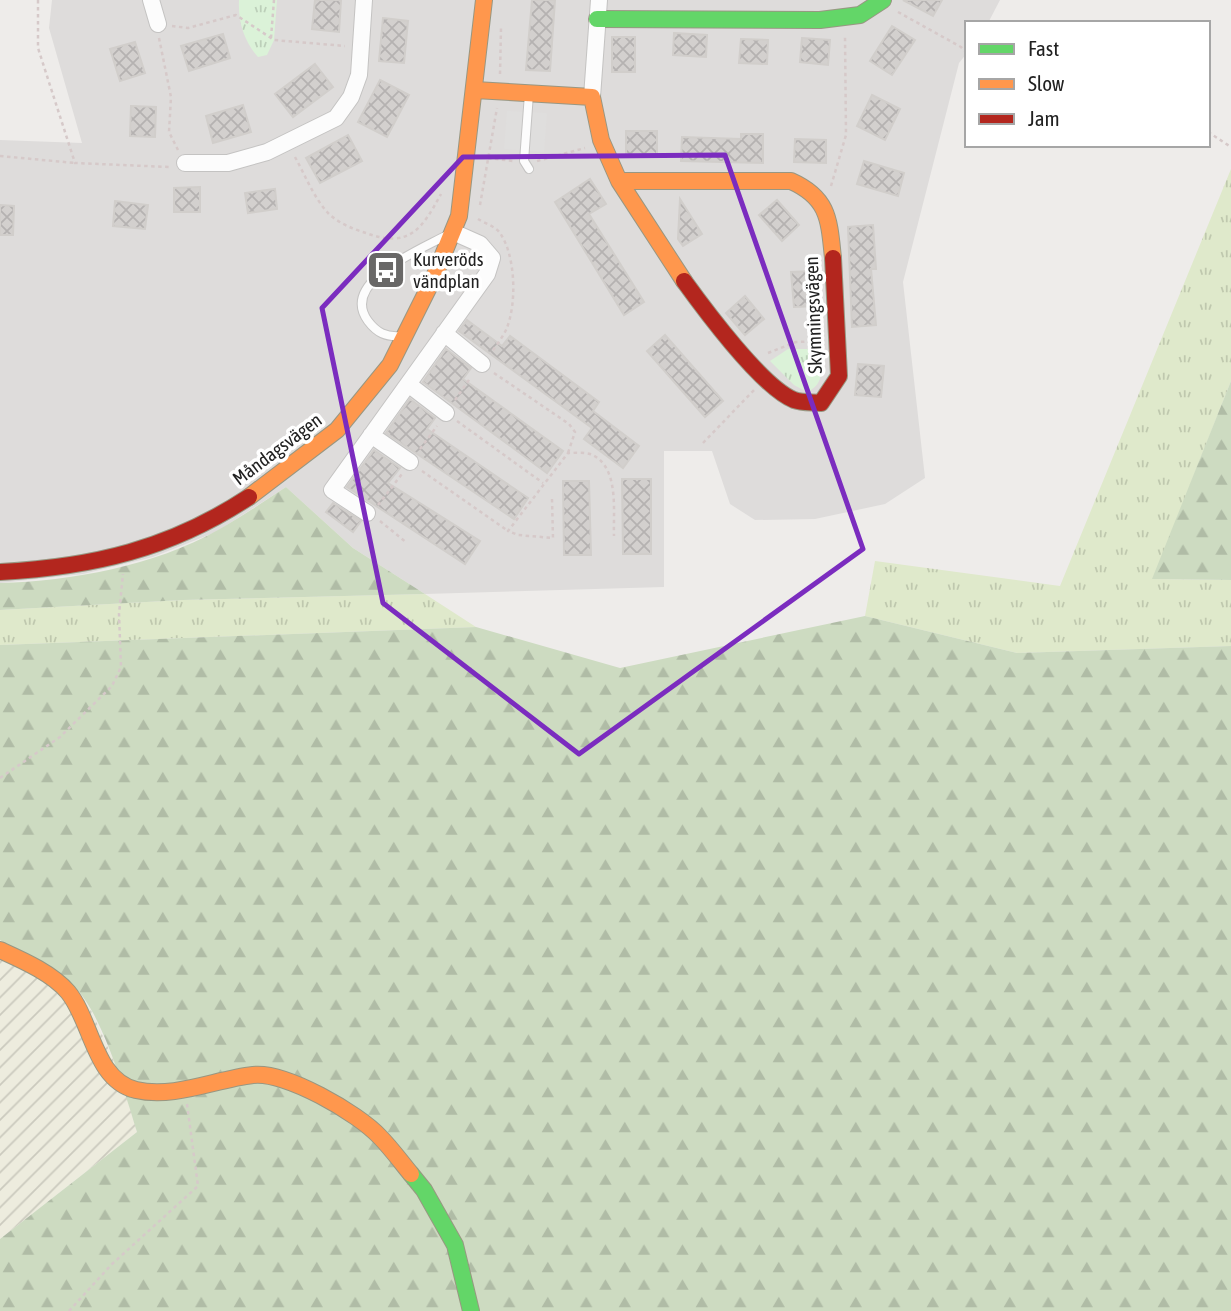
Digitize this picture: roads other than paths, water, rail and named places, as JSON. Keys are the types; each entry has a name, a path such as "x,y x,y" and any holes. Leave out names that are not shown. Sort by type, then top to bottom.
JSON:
{"street":[{"path":"151,0 158,24"},
{"path":"185,163 228,163 287,143 336,118 351,97 359,75 364,0"},
{"name":"Måndagsvägen","path":"0,572 56,569 125,556 211,522 275,480 337,430 390,365 453,232 464,190 484,0"},
{"path":"475,90 592,97 599,0"},
{"path":"597,19 820,20 860,15 882,1"},
{"name":"Skymningsvägen","path":"592,97 608,164 686,285 715,324 751,365 802,405 813,406 826,401 835,391 839,376 830,233 819,199 814,192 792,181 619,181"},
{"path":"368,513 332,489 486,274 492,258 481,244 453,232"},
{"path":"444,334 482,364"},
{"path":"408,384 446,413"},
{"path":"371,435 410,462"},
{"path":"0,950 27,963 68,992 112,1077 136,1090 184,1087 255,1074 285,1079 344,1110 370,1129 424,1190 455,1245 471,1307"}],"lane":[{"path":"527,165 529,94"},
{"path":"404,336 388,337 373,328 362,312 361,297 370,282 386,270 453,232"}],"place":[{"name":"Kurveröds vändplan","path":"386,270"}]}
